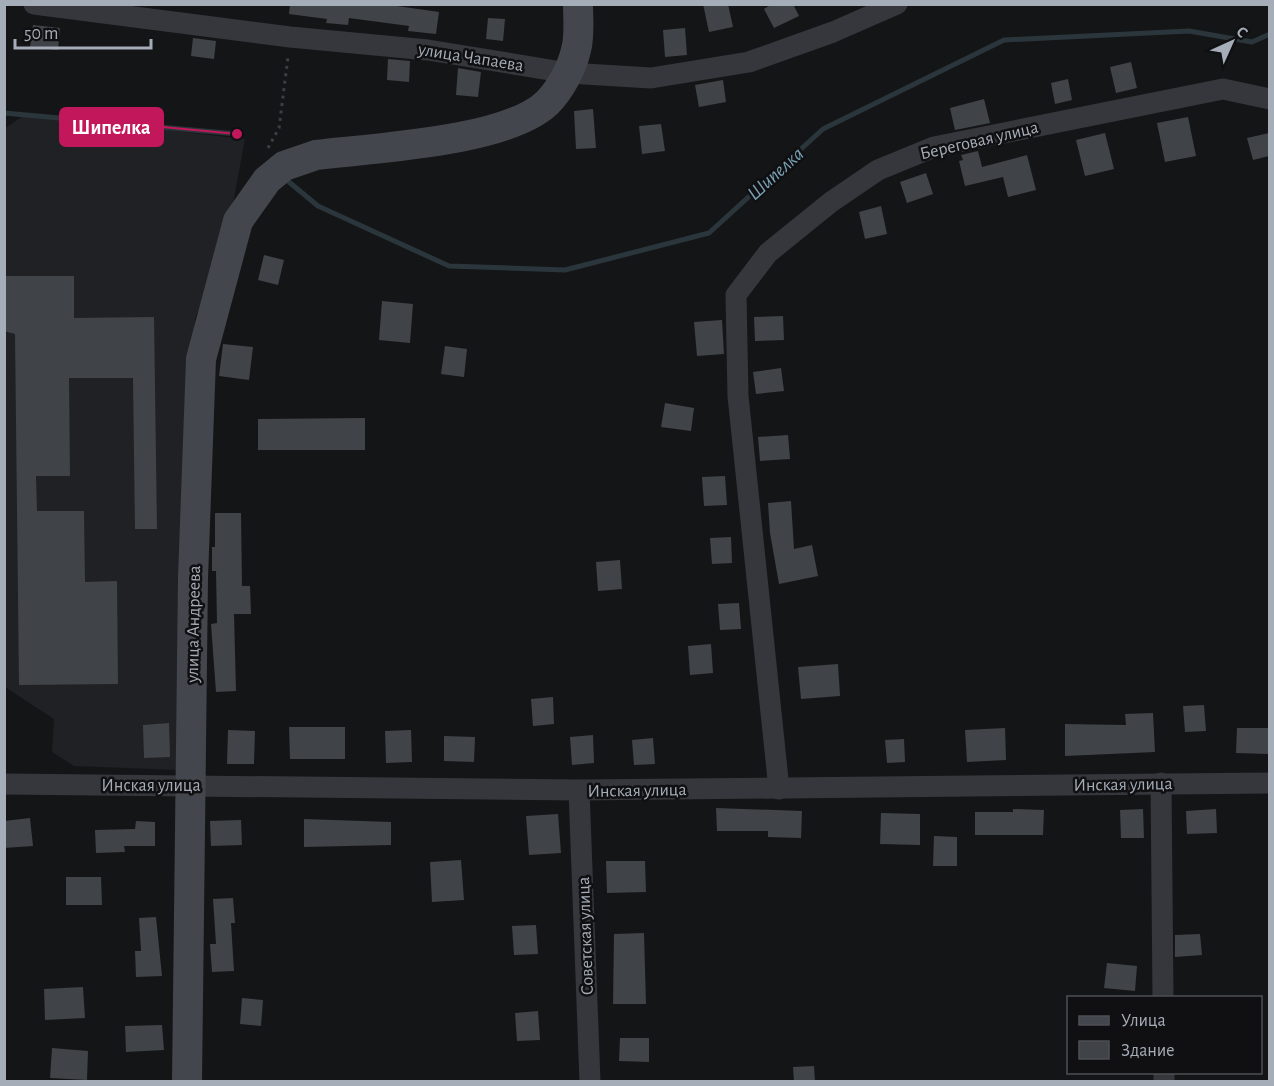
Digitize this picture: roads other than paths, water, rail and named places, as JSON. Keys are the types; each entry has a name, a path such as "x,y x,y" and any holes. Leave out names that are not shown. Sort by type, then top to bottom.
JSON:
{"street":[{"name":"улица Чапаева","path":"34,4 290,37 428,50 568,73 651,78 749,62 897,4"},
{"path":"568,73 577,49 578,4"},
{"name":"улица Андреева","path":"188,1082 193,578 201,359 238,221 267,180 284,166 316,155 466,137 520,119 547,103 568,73"},
{"name":"Береговая улица","path":"779,789 738,396 736,295 768,253 831,202 878,170 934,147 1223,89 1269,99"},
{"path":"1161,783 1163,996"},
{"name":"Инская улица","path":"4,784 579,790 1269,783"},
{"name":"Советская улица","path":"579,790 590,1082"}],"waterway":[{"name":"Шипелка","path":"289,182 318,206 449,266 565,270 709,233 823,129 1004,40 1189,31 1252,42 1270,34"},
{"name":"Шипелка","path":"4,113 237,134"}],"place":[{"name":"Шипелка","path":"237,134"}]}
